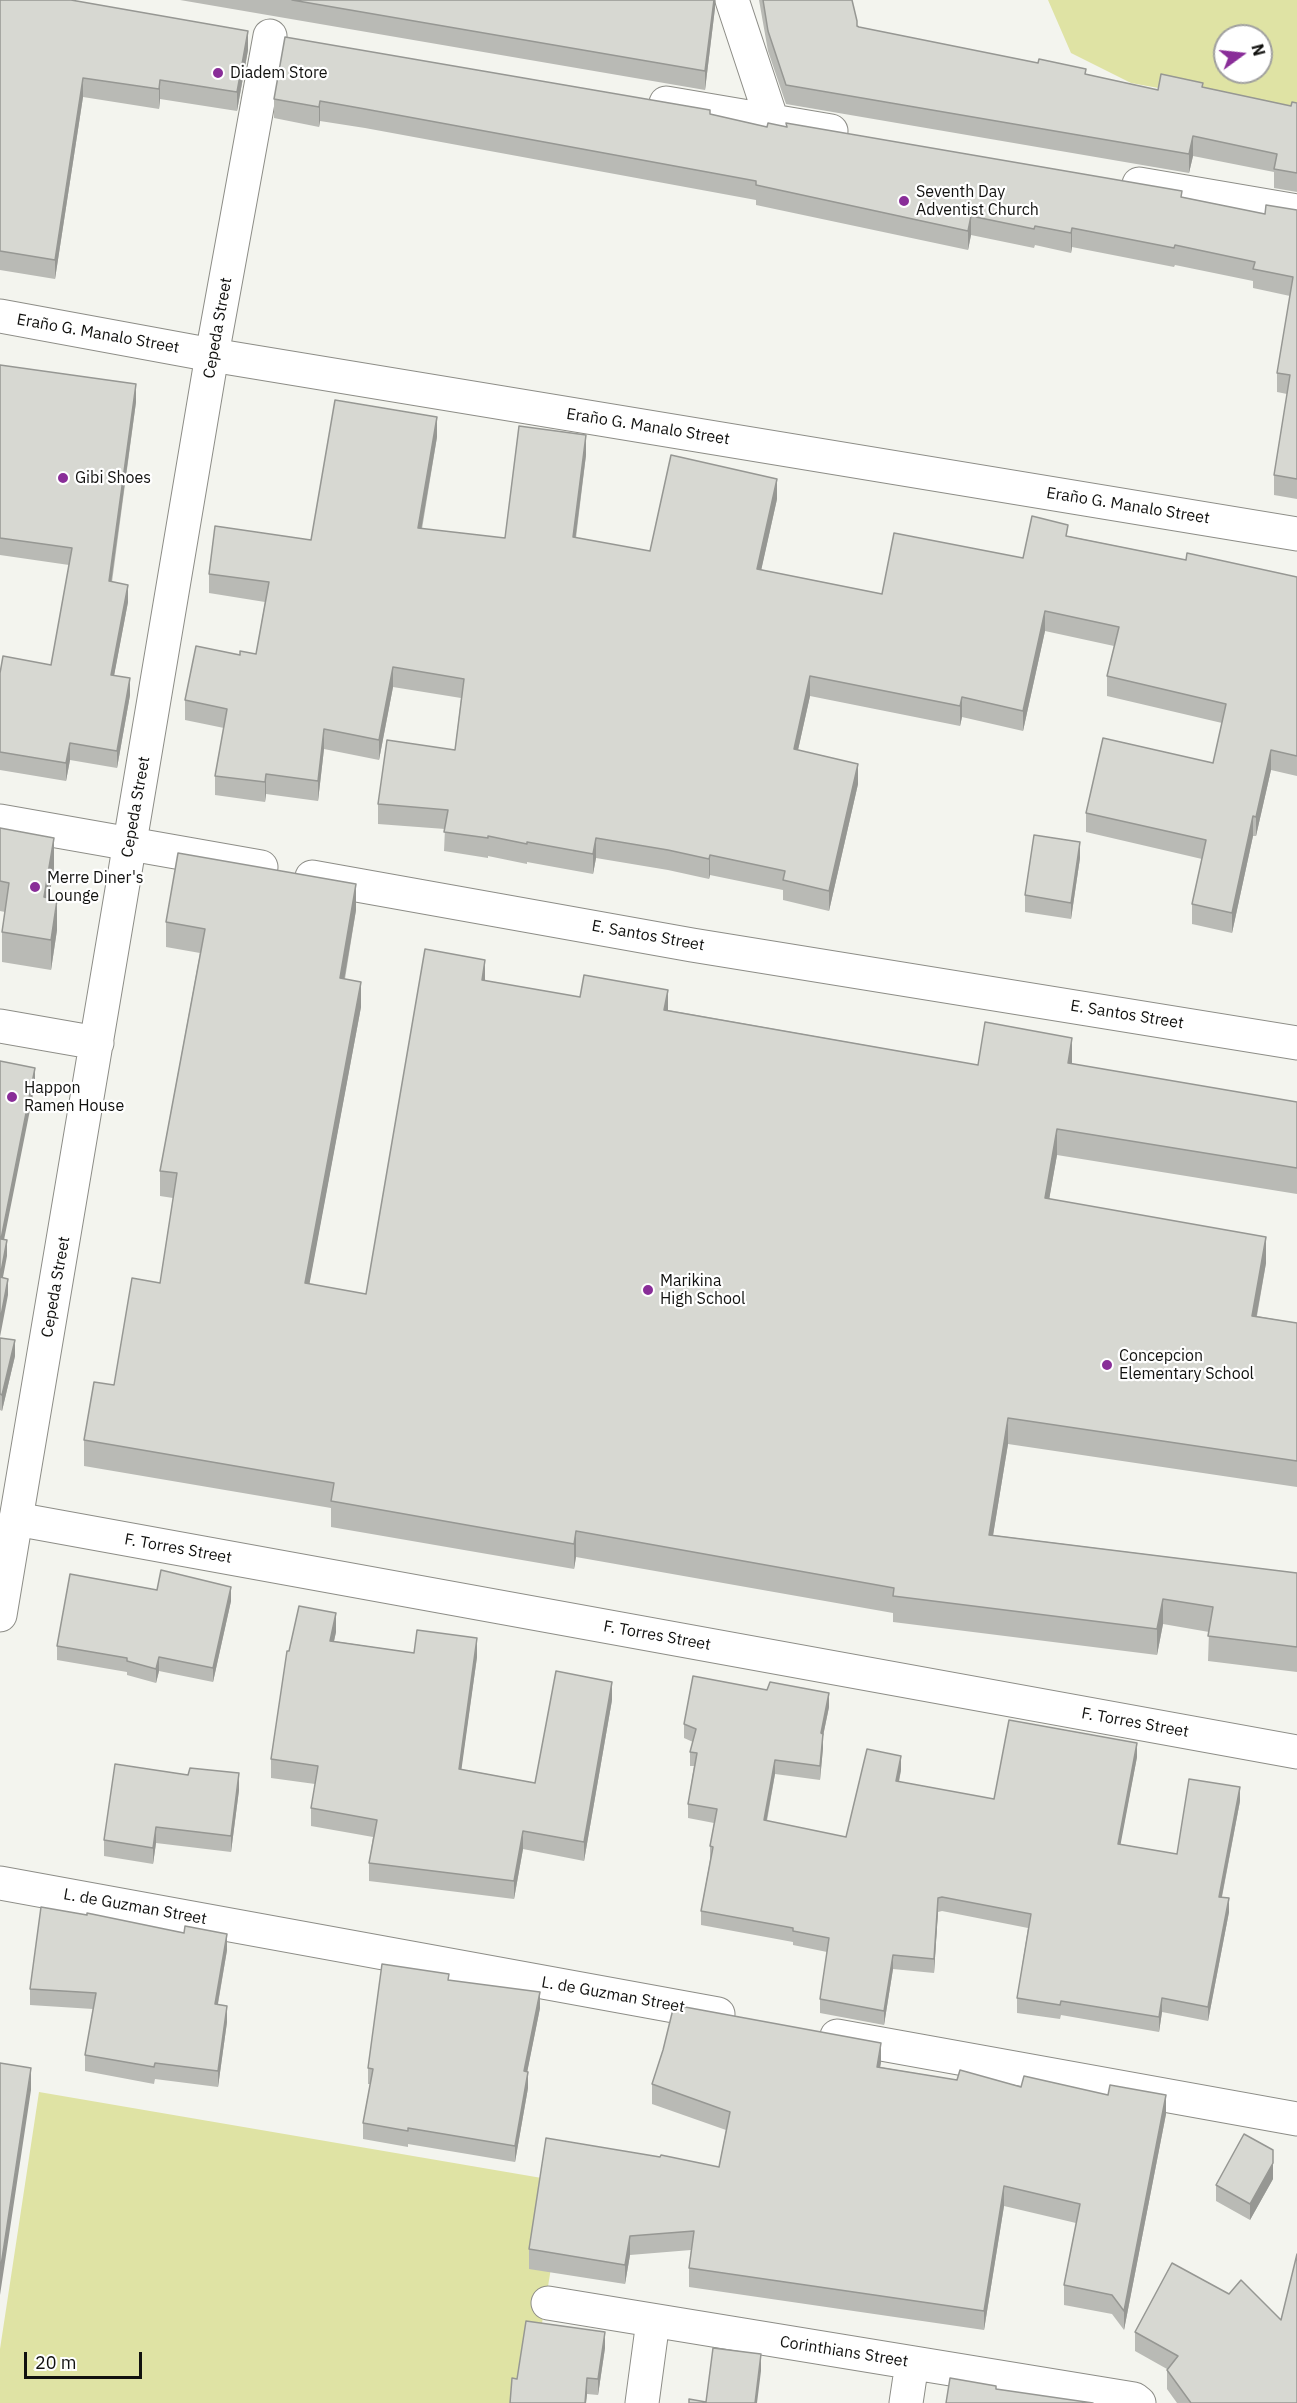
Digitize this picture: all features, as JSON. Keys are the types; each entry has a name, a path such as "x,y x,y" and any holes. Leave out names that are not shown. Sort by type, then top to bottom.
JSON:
{"street":[{"path":"732,0 772,121"},
{"path":"237,30 305,42"},
{"name":"Cepeda Street","path":"0,1615 212,355 270,36"},
{"path":"632,97 865,137"},
{"path":"1110,179 1297,211"},
{"name":"Eraño G. Manalo Street","path":"0,316 212,355 1297,534"},
{"name":"E. Santos Street","path":"0,821 692,945 1297,1043"},
{"path":"0,1026 97,1043"},
{"name":"F. Torres Street","path":"16,1519 1297,1752"},
{"name":"L. de Guzman Street","path":"0,1883 747,2019"},
{"path":"806,2030 1297,2119"},
{"name":"Corinthians Street","path":"548,2303 1134,2399 1139,2403"},
{"path":"642,2403 653,2321"},
{"path":"906,2403 912,2363"}],"green space":[{"path":"1048,0 1297,0 1297,113 1131,83 1071,53"},
{"path":"39,2092 565,2182 529,2403 0,2403 0,2349"}],"building":[{"path":"0,0 71,0 248,31 237,92 160,80 159,89 83,78 55,260 0,251"},
{"path":"292,0 714,0 705,71"},
{"path":"763,0 852,0 859,27 1038,63 1039,59 1086,69 1085,74 1158,90 1161,74 1203,83 1202,87 1291,106 1292,102 1297,103 1297,173 1274,169 1277,154 1193,136 1189,154 786,85 768,31"},
{"path":"285,37 710,110 710,114 767,127 768,123 787,127 786,123 1182,191 1181,197 1265,214 1266,205 1297,210 1297,479 1274,475 1290,375 1277,373 1293,277 1253,269 1255,262 1175,245 1174,248 1072,228 1071,233 1035,226 1034,229 971,216 968,231 756,185 756,181 320,101 319,107 274,99"},
{"path":"0,365 136,384 109,581 128,585 111,675 130,678 117,751 70,743 66,763 0,752 0,673 3,656 51,665 72,548 0,538"},
{"path":"335,400 437,417 418,528 505,538 519,426 586,435 573,537 650,551 671,455 777,479 757,569 882,594 894,533 1023,558 1032,516 1068,525 1066,536 1186,560 1187,553 1297,577 1297,756 1271,750 1256,817 1253,816 1232,913 1192,904 1206,840 1086,813 1103,738 1213,763 1226,704 1107,676 1119,627 1045,611 1023,711 962,697 960,706 810,676 794,749 858,764 829,891 783,880 785,871 710,855 709,859 596,838 593,854 488,836 488,838 444,832 448,810 378,804 387,740 455,750 464,679 393,667 379,740 324,729 318,781 266,774 265,782 215,776 227,709 185,700 196,646 240,655 240,651 256,654 269,582 209,574 215,526 311,540"},
{"path":"0,828 54,838 44,897 57,900 51,940 2,932 9,883 0,881"},
{"path":"1034,835 1080,842 1071,903 1025,895"},
{"path":"178,853 356,884 340,978 361,982 305,1283 366,1294 425,949 485,960 482,980 580,997 584,975 668,990 664,1010 978,1065 985,1022 1072,1038 1068,1063 1297,1102 1297,1168 1057,1129 1045,1198 1266,1237 1252,1316 1297,1323 1297,1461 1008,1418 989,1535 1297,1573 1297,1647 1208,1636 1213,1607 1163,1599 1157,1629 893,1596 894,1588 576,1531 574,1544 331,1501 334,1483 84,1440 94,1382 114,1385 132,1278 160,1283 177,1173 160,1171 205,929 166,922"},
{"path":"0,1061 35,1068 1,1239 7,1240 0,1277"},
{"path":"0,1277 8,1279 0,1321"},
{"path":"0,1338 15,1340 2,1395 0,1394"},
{"path":"161,1570 231,1587 213,1668 159,1657 156,1669 127,1661 127,1658 57,1646 70,1574 157,1590"},
{"path":"299,1606 336,1613 330,1641 414,1653 417,1630 477,1638 459,1769 535,1783 556,1671 612,1682 584,1842 523,1831 514,1881 369,1863 377,1820 311,1808 318,1766 271,1759 287,1651 289,1651"},
{"path":"693,1676 767,1690 770,1682 829,1693 821,1733 823,1734 820,1766 775,1760 764,1820 846,1837 867,1749 901,1756 896,1781 994,1799 1009,1720 1137,1743 1118,1844 1177,1854 1189,1779 1240,1787 1219,1897 1229,1898 1208,2007 1162,1998 1159,2017 1061,2001 1060,2005 1017,1998 1031,1914 942,1897 938,1898 934,1959 893,1955 884,2011 820,1999 829,1938 793,1931 793,1928 701,1911 713,1847 710,1846 717,1809 688,1804 697,1753 690,1752 696,1729 684,1724"},
{"path":"115,1764 188,1775 190,1768 239,1773 231,1836 156,1827 153,1848 104,1840"},
{"path":"41,1907 87,1915 87,1913 184,1933 185,1926 227,1934 215,2004 227,2006 218,2071 155,2063 154,2067 85,2055 96,1993 30,1989"},
{"path":"382,1964 449,1974 448,1980 540,1992 524,2071 528,2072 515,2146 363,2123 373,2069 368,2068"},
{"path":"674,2005 881,2043 877,2067 957,2080 960,2070 1021,2087 1024,2076 1108,2095 1110,2085 1166,2095 1124,2311 1112,2295 1064,2285 1080,2204 1004,2186 984,2311 689,2268 694,2231 630,2236 625,2265 529,2249 546,2138 660,2157 661,2155 719,2167 730,2112 652,2084"},
{"path":"0,2063 31,2068 0,2272"},
{"path":"1244,2134 1273,2150 1273,2163 1250,2204 1216,2185"},
{"path":"1297,2254 1297,2403 1191,2403 1167,2370 1178,2356 1135,2332 1172,2263 1229,2294 1241,2280 1281,2320"},
{"path":"526,2321 605,2332 598,2379 587,2378 585,2403 510,2403 512,2378 517,2379"},
{"path":"713,2348 761,2354 755,2403 689,2403 689,2399 706,2402"},
{"path":"950,2378 996,2386 996,2389 1093,2403 946,2403"}],"place":[{"name":"Diadem Store","path":"218,73"},
{"name":"Seventh Day Adventist Church","path":"904,201"},
{"name":"Gibi Shoes","path":"63,478"},
{"name":"Merre Diner's Lounge","path":"35,887"},
{"name":"Happon Ramen House","path":"12,1097"},
{"name":"Marikina High School","path":"648,1290"},
{"name":"Concepcion Elementary School","path":"1107,1365"}]}
